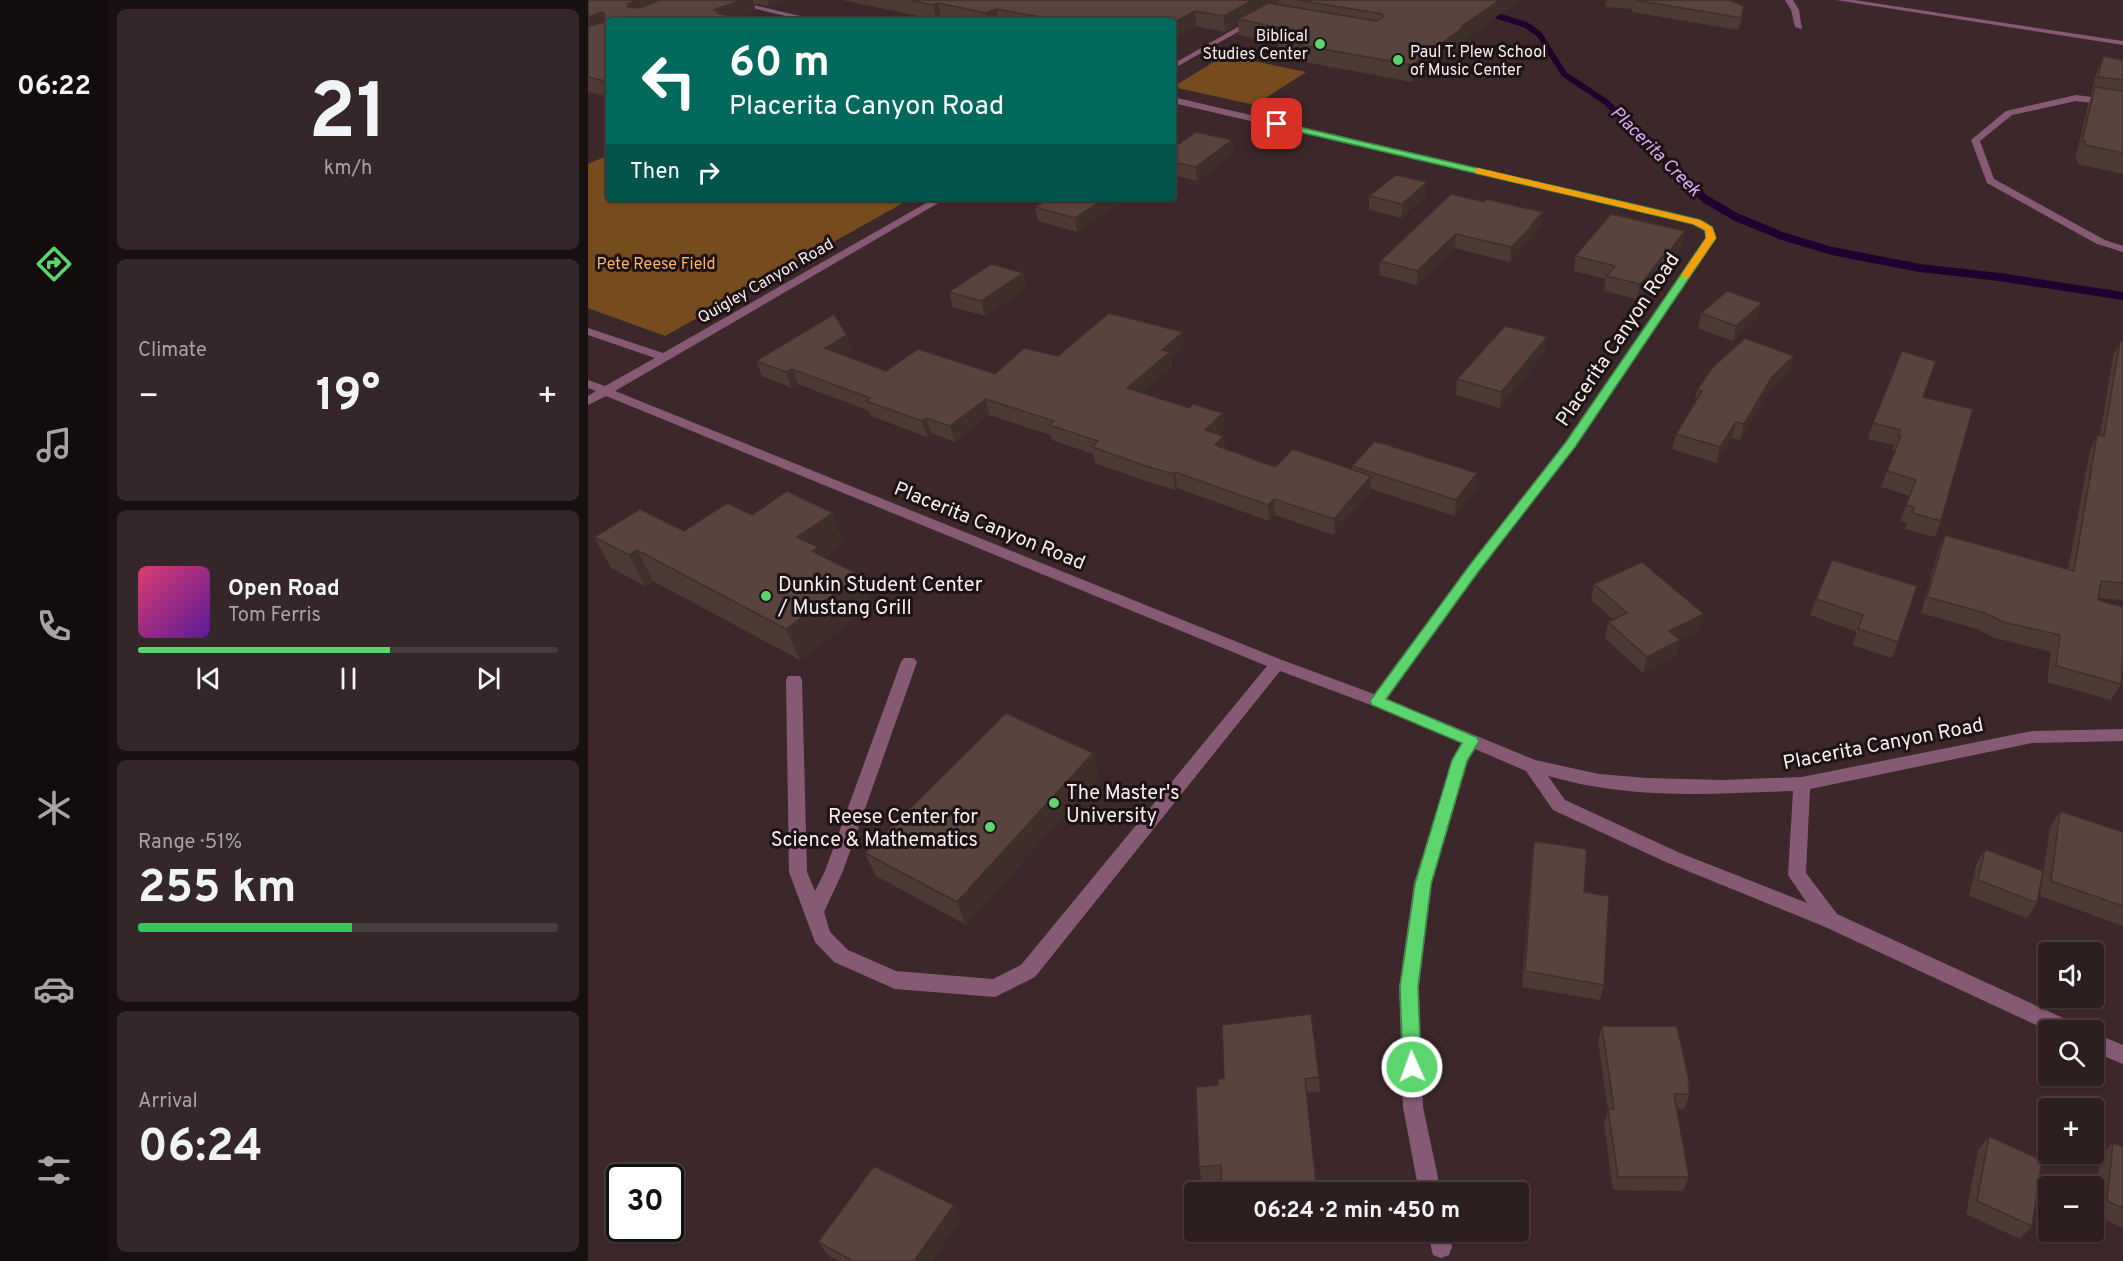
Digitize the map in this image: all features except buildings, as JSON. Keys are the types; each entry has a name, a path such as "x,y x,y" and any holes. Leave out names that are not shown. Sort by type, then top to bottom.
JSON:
{"street":[{"path":"722,0 803,18"},
{"path":"1176,65 1290,0"},
{"path":"1789,0 1795,10 1798,27"},
{"path":"1840,0 2123,43"},
{"path":"1269,14 1280,16"},
{"path":"2123,104 2076,98 2009,113 1975,140 1990,181 2101,242 2123,249"},
{"name":"Placerita Canyon Road","path":"1176,101 1664,214 1696,222 1709,229 1711,238 1571,444 1473,569 1377,701"},
{"name":"Quigley Canyon Road","path":"588,400 937,201"},
{"path":"588,331 663,357"},
{"name":"Placerita Canyon Road","path":"588,384 1278,664 1377,701 1532,766 1599,781 1647,785 1723,787 1802,784 2032,737 2123,735"},
{"path":"815,912 834,871 909,662"},
{"path":"794,680 798,872 815,912 822,936 841,956 895,980 995,988 1028,971 1278,664"},
{"path":"1428,1182 1413,1107 1409,987 1423,884 1460,760 1471,741"},
{"path":"1532,766 1560,805 1674,858 1830,920 2045,1020"},
{"path":"1802,784 1797,875 1830,920"},
{"path":"2104,1046 2123,1055"}],"green space":[{"path":"1225,55 1306,72 1255,105 1176,88 1176,85"},
{"name":"Pete Reese Field","path":"606,156 606,201 907,201 665,336 588,308 588,164"}],"waterway":[{"name":"Placerita Creek","path":"1485,12 1526,25 1539,34 1564,74 1606,102 1657,152"},
{"name":"Placerita Creek","path":"1655,150 1705,199 1736,217 1782,236 1832,251 1920,268 1999,277 2123,296"}],"slow traffic":[{"path":"1478,171 1696,222 1709,229 1711,238 1686,275"}],"place":[{"name":"Biblical Studies Center","path":"1320,44"},
{"name":"Paul T. Plew School of Music Center","path":"1398,60"},
{"name":"Dunkin Student Center / Mustang Grill","path":"766,596"},
{"name":"The Master's University","path":"1054,803"},
{"name":"Reese Center for Science & Mathematics","path":"990,827"}],"route":[{"path":"1277,124 1696,222 1709,229 1711,238 1571,444 1473,569 1377,701 1471,741 1460,760 1423,884 1409,987 1412,1067"}]}
